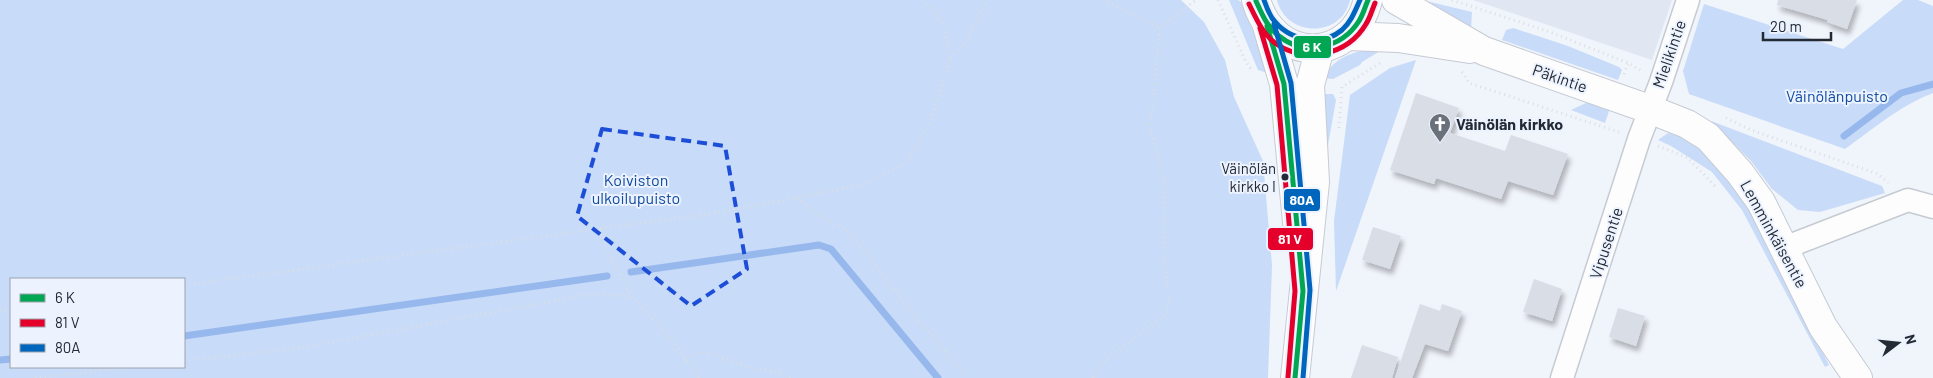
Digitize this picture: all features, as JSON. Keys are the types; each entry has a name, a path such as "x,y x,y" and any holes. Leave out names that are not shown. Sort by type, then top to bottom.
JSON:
{"street":[{"path":"1256,0 1260,14 1267,26 1277,37 1290,44 1305,48 1320,48 1334,44 1347,36 1357,26 1365,13 1368,0"},
{"name":"Päkintie","path":"1396,0 1484,51 1643,107"},
{"name":"Mielikintie","path":"1643,107 1660,82 1688,0"},
{"path":"1267,26 1284,84 1303,291"},
{"name":"Päkintie","path":"1347,36 1398,38 1484,51"},
{"path":"1295,378 1315,182 1310,85 1320,48"},
{"name":"Lemminkäisentie","path":"1643,107 1687,124 1708,137 1740,173 1760,202 1823,327 1858,378"},
{"name":"Vipusentie","path":"1562,378 1643,107"},
{"path":"1784,248 1908,200 1933,207"}],"path":[{"path":"185,285 722,212 866,184 906,163 931,120 950,58 944,25 924,0"},
{"path":"950,58 964,45 987,0"},
{"path":"1103,0 1160,28"},
{"path":"1093,378 1106,358 1166,314 1169,305 1164,248 1165,185 1150,127 1160,28 1196,0"},
{"path":"1218,0 1246,62 1256,76"},
{"path":"1339,128 1342,86 1392,56 1398,38"},
{"path":"796,197 822,217 846,229 880,270 916,319 939,342 965,378"},
{"path":"599,228 610,257 631,296 670,337 699,378"},
{"path":"185,361 306,346 592,294 631,296"},
{"path":"685,359 703,351 752,368 767,370 792,378"},
{"path":"35,378 123,368"}],"highlighted area":[{"path":"602,129 725,146 747,269 691,306 577,216"}],"shaded area":[{"path":"1473,0 1672,0 1652,60"}],"green space":[{"name":"Koiviston ulkoilupuisto","path":"0,0 1181,0 1204,22 1225,60 1234,97 1263,161 1272,265 1268,378 0,378"},
{"path":"1229,0 1241,2 1271,74 1258,70"},
{"path":"1277,0 1350,0 1345,13 1336,22 1325,27 1314,28 1302,27 1291,21 1282,12"},
{"path":"1422,0 1472,12 1471,29"},
{"name":"Väinölänpuisto","path":"1903,0 1918,0 1933,6 1933,93 1898,111 1845,149 1689,94 1683,71 1704,4 1843,49"},
{"path":"1513,28 1568,46 1619,67 1622,70 1618,80 1502,40 1506,30"},
{"path":"1385,48 1360,65 1333,79 1323,78 1328,70 1341,58 1357,52"},
{"path":"1416,60 1336,291 1334,221 1350,95 1390,68"},
{"path":"1322,94 1333,94 1336,100 1326,156"},
{"path":"1588,102 1610,108 1605,123 1571,110"},
{"path":"1711,121 1882,186 1885,193 1820,212 1798,210 1772,189 1751,161"},
{"path":"1668,133 1686,138 1721,168 1750,208 1829,365 1825,367 1742,210 1712,172 1658,140"}],"building":[{"path":"1778,0 1857,0 1847,29 1827,22 1828,20 1777,5"},
{"name":"Väinölän kirkko","path":"1416,93 1459,108 1450,133 1505,151 1511,135 1568,154 1553,195 1508,181 1501,199 1436,178 1434,184 1390,170"},
{"path":"1373,227 1401,236 1390,269 1362,260"},
{"path":"1534,279 1562,289 1552,321 1523,312"},
{"path":"1420,304 1440,311 1442,304 1462,311 1448,351 1425,344 1412,378 1395,378"},
{"path":"1618,308 1645,316 1636,346 1609,337"},
{"path":"1362,345 1398,357 1392,378 1351,378"}],"waterway":[{"path":"1844,136 1901,93 1933,84"},
{"path":"631,272 819,245 831,249 938,378"},
{"path":"185,336 607,276"},
{"path":"0,360 10,359"}],"transit line":[{"name":"80A","path":"1264,0 1272,18 1279,26 1295,36 1314,40 1333,36 1342,30 1350,20 1360,0"},
{"path":"1256,1 1265,20 1279,36 1289,42 1311,48 1333,43 1343,38 1359,21 1368,0"},
{"path":"1249,4 1270,39 1286,50 1312,55 1337,50 1358,35 1370,17 1375,3"},
{"name":"80A","path":"1274,24 1291,83 1310,290 1303,378"},
{"path":"1267,26 1284,84 1303,291 1295,378"},
{"path":"1260,28 1277,85 1295,291 1288,377"}],"place":[{"name":"Väinölän kirkko","path":"1440,143"},
{"name":"Väinölän kirkko I","path":"1285,177"}]}
